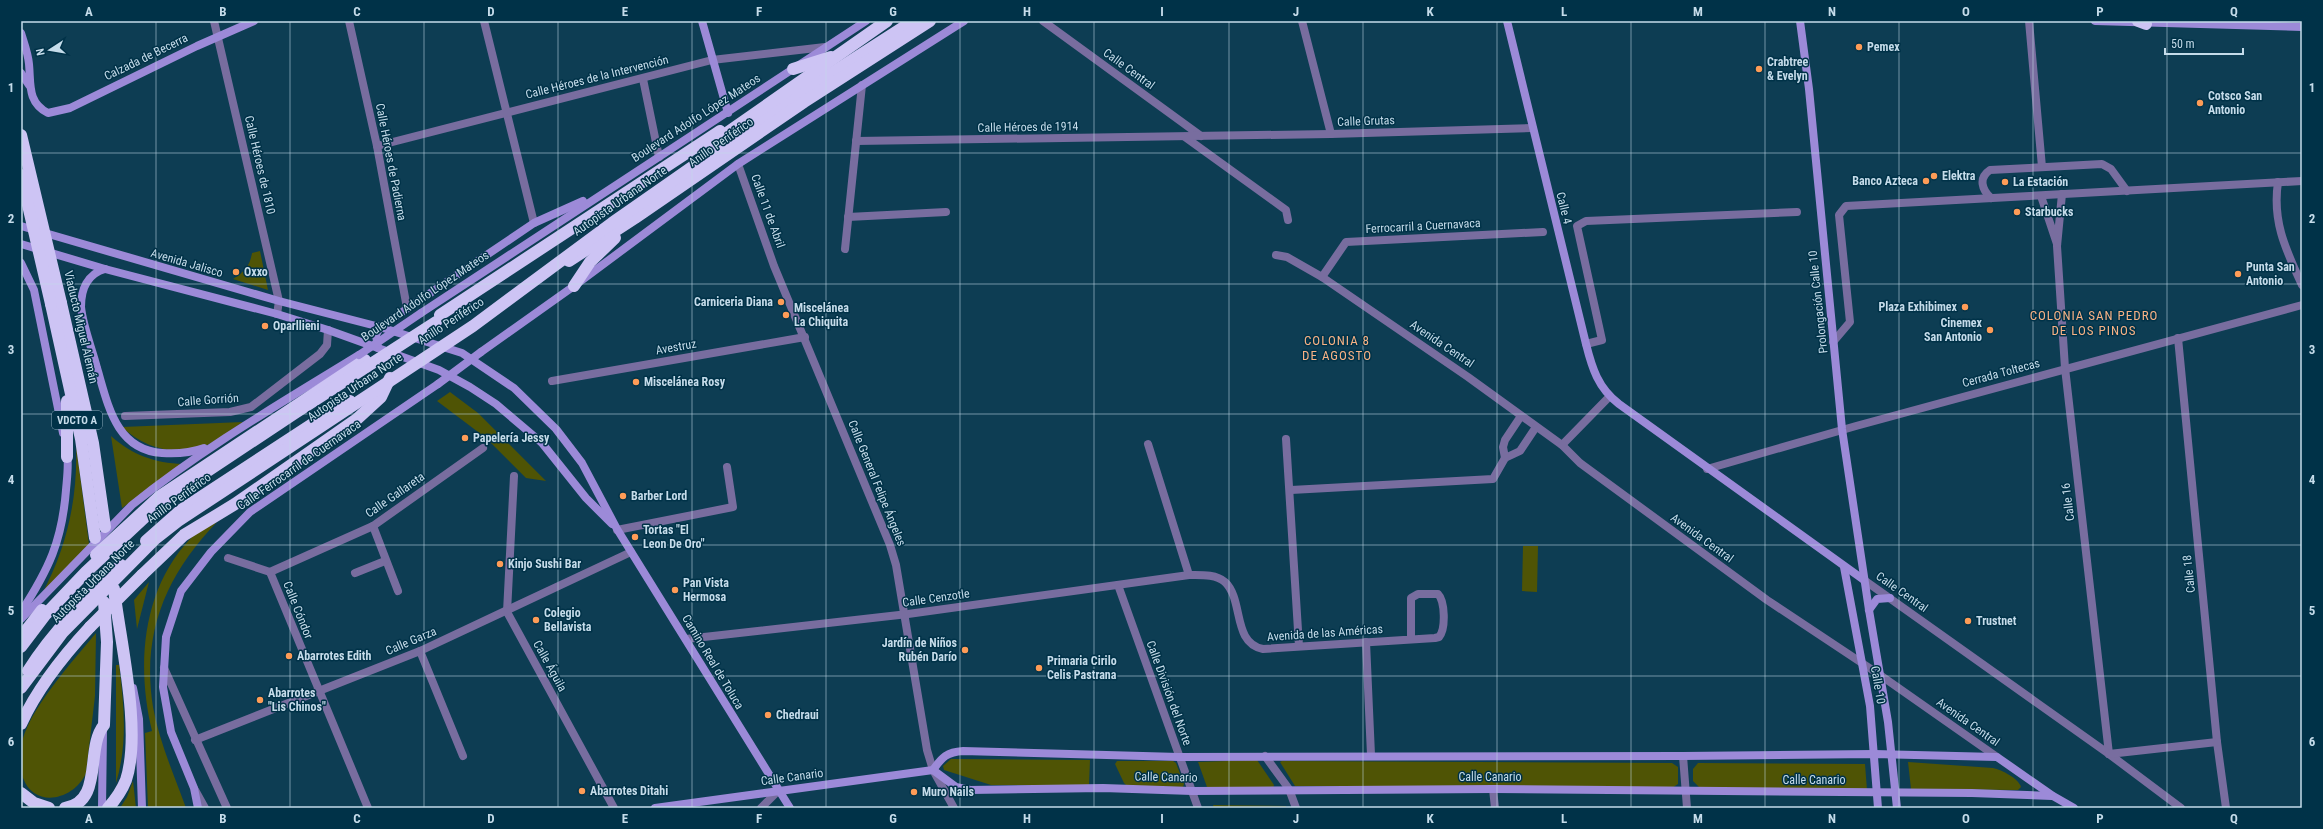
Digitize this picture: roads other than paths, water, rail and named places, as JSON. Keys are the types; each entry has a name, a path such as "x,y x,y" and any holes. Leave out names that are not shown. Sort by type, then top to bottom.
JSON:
{"highway":[{"name":"Autopista Urbana Norte","path":"21,647 46,614 86,572 145,516 180,489 357,372 649,186 886,21"},
{"name":"Anillo Periférico","path":"21,637 43,609 122,529 160,496 362,358 440,315 828,52 892,21"},
{"name":"Autopista Urbana Norte","path":"21,688 62,632 155,539 178,521 473,326 612,223 698,163 779,107 913,21"},
{"name":"Anillo Periférico","path":"21,682 37,657 68,618 162,525 320,419 390,378 635,218 804,102 930,21"},
{"path":"793,69 828,52"},
{"name":"Viaducto Miguel Alemán","path":"21,135 56,303 64,360 82,445 95,538"},
{"name":"Viaducto Miguel Alemán","path":"21,175 93,443 105,527"},
{"path":"574,286 590,262 635,218"},
{"path":"64,360 67,457"},
{"path":"21,724 39,692 78,640 184,534 235,504 357,419 381,397 390,378"},
{"path":"108,808 118,795 126,778 130,747 131,722 114,589"},
{"path":"65,808 81,801 88,789 97,737 104,725 107,642 104,602"},
{"path":"21,793 34,803 49,808"}],"main road":[{"name":"Calzada de Becerra","path":"29,85 33,98 40,107 48,113 70,108 218,36 254,21"},
{"path":"702,21 728,113"},
{"path":"828,52 866,21"},
{"path":"574,286 738,164 964,21"},
{"name":"Calle 4","path":"1507,21 1592,369 1609,397"},
{"name":"Prolongación Calle 10","path":"1800,21 1809,89 1842,429 1864,580"},
{"path":"2095,21 2302,26"},
{"path":"21,33 29,61 29,85"},
{"name":"Boulevard Adolfo López Mateos","path":"21,619 132,505 210,446 362,358 421,313 793,69"},
{"path":"21,72 29,85"},
{"path":"21,244 104,269 277,314 378,348 376,335 380,327 407,308 534,223 609,189"},
{"name":"Avenida Jalisco","path":"21,226 279,301 380,327 462,352"},
{"path":"21,262 34,290 67,457 65,503 56,547 42,579 21,612"},
{"path":"104,269 94,273 89,279 82,293 81,307 107,403 118,428 131,443 150,452 181,453 210,446"},
{"name":"Calle Ferrocarril de Cuernavaca","path":"194,788 176,747 163,688 166,637 181,591 211,552 250,512 438,384 574,286"},
{"name":"Camino Real de Toluca","path":"378,348 439,370 470,387 496,404 542,443 586,498 617,529"},
{"name":"Camino Real de Toluca","path":"462,352 514,388 556,428 582,463 617,529 778,791 790,808"},
{"name":"Calle Central","path":"1609,397 1844,568 1864,580"},
{"name":"Calle 10","path":"1844,568 1870,706 1878,808"},
{"name":"Calle 10","path":"1864,580 1892,754 1897,808"},
{"path":"1868,610 1877,599 1890,598"},
{"path":"124,662 133,689 139,719 142,808"},
{"path":"102,808 104,725"},
{"name":"Calle Canario","path":"933,770 943,756 950,752 963,750 1179,757 1874,754 1997,757"},
{"name":"Avenida Central","path":"1997,757 2053,796 2074,808"},
{"name":"Calle Canario","path":"655,808 933,770 956,787 970,790 1103,788 1192,791 1289,789 1493,789 1896,792 2053,796"},
{"path":"194,788 198,808"}],"street":[{"name":"Calle Héroes de 1810","path":"214,21 279,301 277,314"},
{"name":"Calle Héroes de Padierna","path":"349,21 377,146 407,308"},
{"path":"484,21 534,223"},
{"name":"Calle Central","path":"1043,21 1201,136"},
{"path":"1302,21 1331,134"},
{"path":"2029,21 2042,167"},
{"name":"Calle Héroes de la Intervención","path":"377,146 643,79 712,60 828,52"},
{"path":"643,79 659,157"},
{"path":"845,249 862,85"},
{"name":"Calle Grutas","path":"1201,136 1532,128"},
{"path":"1185,136 1286,210 1288,220"},
{"name":"Calle Héroes de 1914","path":"856,141 1201,136"},
{"name":"Calle 11 de Abril","path":"738,164 774,266"},
{"path":"1991,198 1985,193 1982,179 1984,174 1990,170 2042,167 2102,164 2111,169 2126,191"},
{"path":"2107,192 2116,178"},
{"path":"1834,342 1850,322 1839,216 1846,206 2302,181"},
{"path":"2278,182 2280,232 2302,285"},
{"name":"Calle 16","path":"2062,194 2057,246 2065,368 2109,754"},
{"name":"Calle 16","path":"2041,196 2057,246"},
{"path":"848,217 946,212"},
{"path":"1586,344 1602,340 1577,226 1586,221 1797,212"},
{"name":"Ferrocarril a Cuernavaca","path":"1322,277 1346,242 1543,232"},
{"name":"Avenida Central","path":"1276,255 1287,257 1322,277 1468,377 1562,445 1580,463 1760,596 1880,675 1997,757"},
{"name":"Calle General Felipe Ángeles","path":"774,266 882,522 896,565 903,615 927,750 933,770 954,808"},
{"name":"Cerrada Toltecas","path":"1707,469 1842,429 2302,305"},
{"name":"Calle Gorrión","path":"125,416 230,412 251,406 320,354 327,345 328,330"},
{"name":"Avestruz","path":"552,381 805,337"},
{"name":"Calle 18","path":"2178,338 2217,742 2226,808"},
{"path":"1562,445 1609,397"},
{"path":"1291,490 1493,479 1504,458 1503,448 1505,440 1521,416"},
{"path":"1504,458 1520,451 1536,427"},
{"path":"1286,439 1291,490 1299,646"},
{"path":"1148,444 1189,575"},
{"name":"Calle Gallareta","path":"270,572 373,526 484,448"},
{"path":"617,529 733,507 727,467"},
{"path":"507,612 514,476"},
{"path":"373,526 385,561 398,591"},
{"name":"Calle Garza","path":"195,740 420,651 507,612 631,552"},
{"name":"Calle Cóndor","path":"228,558 270,572 318,692 368,808"},
{"path":"355,573 385,561"},
{"name":"Calle Cenzotle","path":"686,640 903,615 1189,575"},
{"name":"Avenida de las Américas","path":"1189,575 1211,576 1225,583 1231,590 1246,639 1253,647 1263,649 1435,638 1442,634 1442,601 1438,594 1418,594 1411,598 1411,639"},
{"name":"Calle Central","path":"1864,580 2109,754 2181,808"},
{"name":"Calle División del Norte","path":"1118,586 1198,808"},
{"name":"Calle Águila","path":"507,612 614,808"},
{"path":"1366,642 1371,755"},
{"path":"420,651 463,756"},
{"path":"163,668 227,808"},
{"path":"2109,754 2217,742"},
{"path":"1265,756 1289,789 1296,808"},
{"path":"1683,756 1687,808"},
{"name":"Calle Ferrocarril de Cuernavaca","path":"194,788 205,808"},
{"path":"1493,789 1495,808"},
{"path":"761,808 778,791"}],"tunnel":[{"path":"107,543 113,582"},
{"path":"97,553 102,592"}],"place":[{"name":"Pemex","path":"1859,47"},
{"name":"Crabtree & Evelyn","path":"1759,69"},
{"name":"Cotsco San Antonio","path":"2200,103"},
{"name":"Elektra","path":"1934,176"},
{"name":"Banco Azteca","path":"1926,181"},
{"name":"La Estación","path":"2005,182"},
{"name":"Starbucks","path":"2017,212"},
{"name":"Oxxo","path":"236,272"},
{"name":"Punta San Antonio","path":"2238,274"},
{"name":"Carniceria Diana","path":"781,302"},
{"name":"Plaza Exhibimex","path":"1965,307"},
{"name":"Miscelánea La Chiquita","path":"786,315"},
{"name":"Oparllieni","path":"265,326"},
{"name":"Cinemex San Antonio","path":"1990,330"},
{"name":"Miscelánea Rosy","path":"636,382"},
{"name":"Papelería Jessy","path":"465,438"},
{"name":"Barber Lord","path":"623,496"},
{"name":"Tortas \"El Leon De Oro\"","path":"635,537"},
{"name":"Kinjo Sushi Bar","path":"500,564"},
{"name":"Pan Vista Hermosa","path":"675,590"},
{"name":"Colegio Bellavista","path":"536,620"},
{"name":"Trustnet","path":"1968,621"},
{"name":"Jardín de Niños Rubén Darío","path":"965,650"},
{"name":"Abarrotes Edith","path":"289,656"},
{"name":"Primaria Cirilo Celis Pastrana","path":"1039,668"},
{"name":"Abarrotes \"Lis Chinos\"","path":"260,700"},
{"name":"Chedraui","path":"768,715"},
{"name":"Abarrotes Ditahi","path":"582,791"},
{"name":"Muro Nails","path":"914,792"}],"district":[{"name":"COLONIA SAN PEDRO DE LOS PINOS","path":"2094,322"},
{"name":"COLONIA 8 DE AGOSTO","path":"1337,348"}]}
